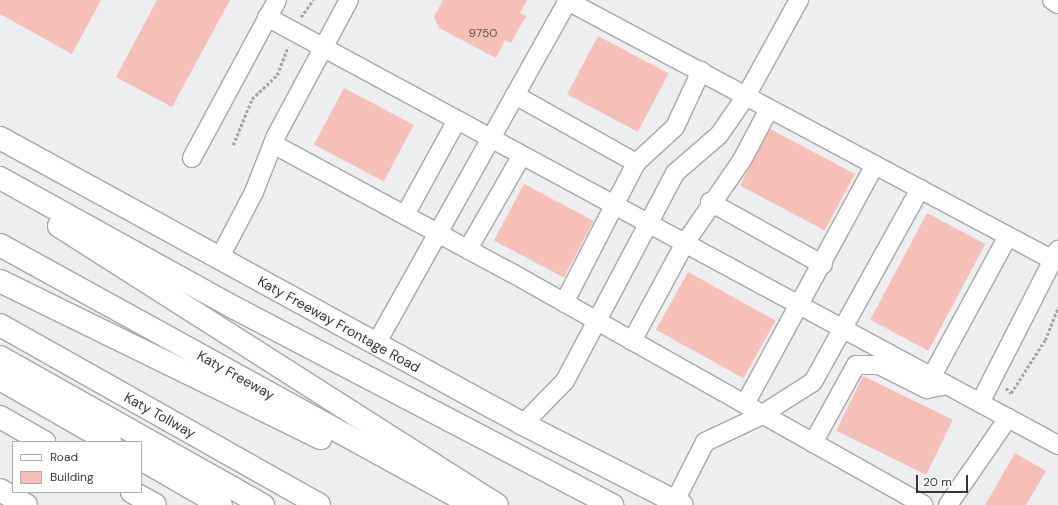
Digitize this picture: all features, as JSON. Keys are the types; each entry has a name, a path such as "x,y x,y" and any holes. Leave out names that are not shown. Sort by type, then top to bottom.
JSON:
{"main road":[{"name":"Katy Freeway Frontage Road","path":"0,138 523,424 678,503"},
{"path":"0,178 442,418 612,505"},
{"path":"0,188 497,505"},
{"name":"Katy Freeway","path":"0,245 472,505"},
{"path":"0,281 459,505"},
{"name":"Katy Tollway","path":"0,325 319,505"},
{"name":"Katy Tollway","path":"0,357 263,505"},
{"path":"0,379 108,441"},
{"path":"0,417 42,441"},
{"path":"142,460 221,505"},
{"path":"0,490 25,505"},
{"path":"134,493 155,505"}],"lane":[{"path":"192,158 277,0"},
{"path":"219,258 254,192 273,144 349,0"},
{"path":"376,344 567,0 1008,236 1055,255 980,402"},
{"path":"523,424 565,381 650,224 675,173 719,135 746,96 799,0"},
{"path":"1052,0 1058,4"},
{"path":"267,17 684,243 800,304 1058,445"},
{"path":"564,303 612,204 636,163 675,127 701,71"},
{"path":"515,95 636,163"},
{"path":"632,341 684,243 714,196 742,160 769,109"},
{"path":"405,215 457,120"},
{"path":"273,144 468,249 923,505"},
{"path":"468,249 522,155"},
{"path":"745,404 823,265 875,165"},
{"path":"678,503 705,442 763,414 813,382 844,329 920,189"},
{"path":"714,196 823,265"},
{"path":"813,443 856,365 879,365 927,389 939,381 1008,236"},
{"path":"948,505 1008,418"}],"path":[{"path":"233,144 252,99 277,75 294,32 313,0"},
{"path":"994,375 1011,393 1045,340 1058,308"}],"building":[{"path":"0,0 101,0 72,54 0,14"},
{"path":"157,0 230,0 172,107 116,77"},
{"path":"443,0 527,0 520,13 526,16 511,43 505,40 496,58 439,28 434,17"},
{"path":"598,36 669,74 638,132 567,94"},
{"path":"344,88 414,125 384,182 314,145"},
{"path":"770,129 855,174 825,231 740,186"},
{"path":"524,184 594,221 564,278 494,241"},
{"path":"927,213 985,244 928,351 870,320"},
{"path":"688,272 775,320 743,378 656,330"},
{"path":"863,376 953,420 926,475 836,431"},
{"path":"1015,453 1046,471 1026,505 985,505"}]}
